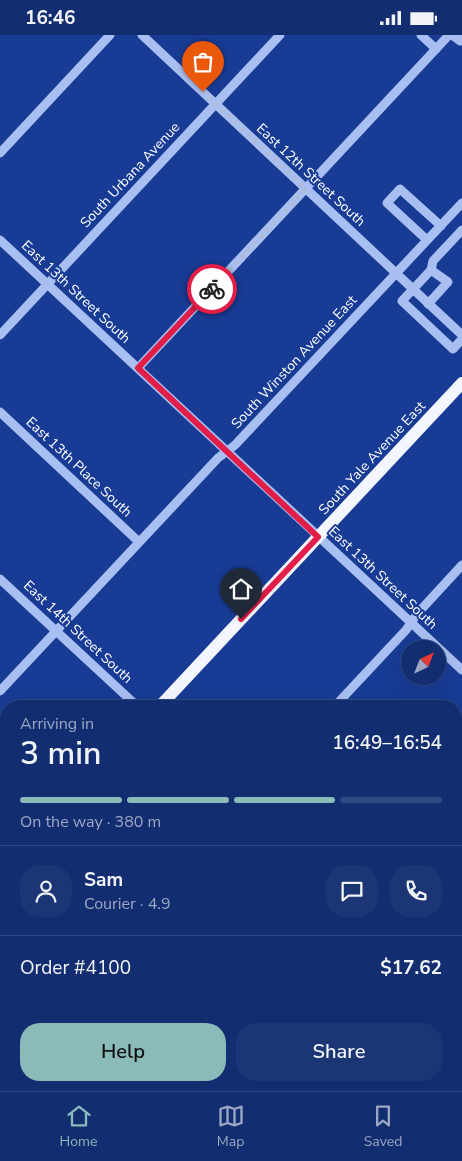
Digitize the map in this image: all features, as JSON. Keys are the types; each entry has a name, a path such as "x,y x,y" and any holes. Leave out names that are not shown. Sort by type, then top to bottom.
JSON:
{"main road":[{"name":"South Yale Avenue East","path":"166,700 462,383"}],"street":[{"path":"0,153 110,35"},
{"name":"East 12th Street South","path":"142,35 462,335"},
{"name":"South Urbana Avenue","path":"0,335 280,35"},
{"path":"421,35 436,49"},
{"path":"138,368 436,49 451,35 460,41 462,39"},
{"path":"427,240 387,203 400,189 441,226"},
{"name":"South Winston Avenue East","path":"0,691 218,458 235,445 462,203"},
{"path":"462,230 433,261 431,269 402,301 453,349 462,339"},
{"name":"East 13th Street South","path":"0,240 462,670"},
{"path":"428,303 448,283 431,269"},
{"name":"East 13th Place South","path":"0,412 139,542"},
{"path":"342,700 406,630 416,614 462,565"},
{"name":"East 14th Street South","path":"0,579 131,700"}],"way so far":[{"path":"203,92 306,189 212,289"}],"route":[{"path":"212,289 138,368 318,537 241,619"}]}
